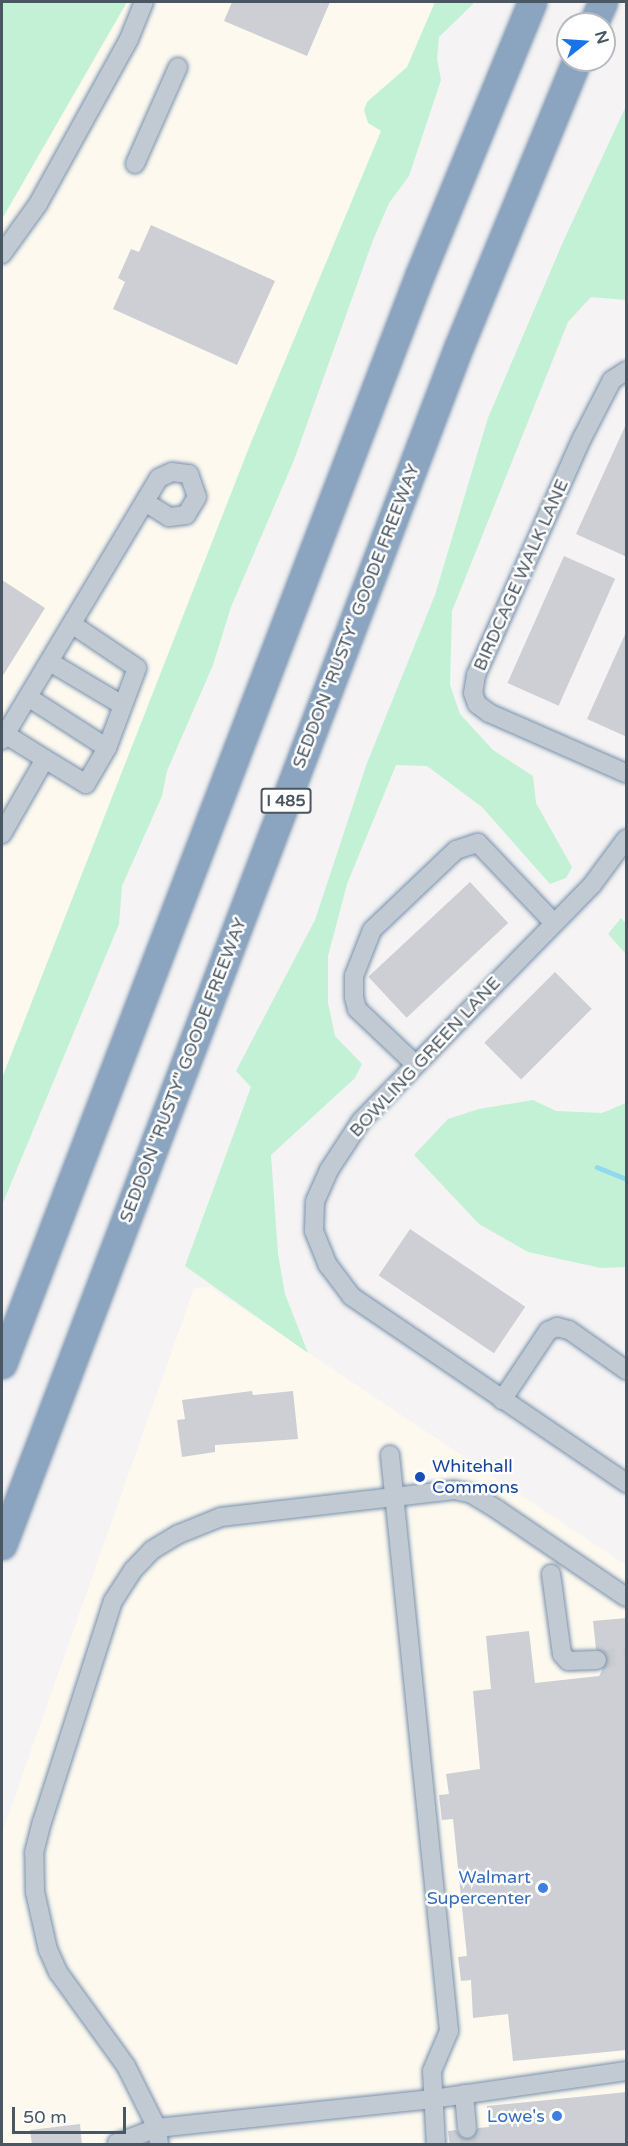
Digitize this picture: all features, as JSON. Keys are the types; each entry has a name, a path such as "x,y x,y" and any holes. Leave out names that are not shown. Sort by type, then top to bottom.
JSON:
{"highway":[{"path":"2,1364 420,274 532,2"},
{"name":"SEDDON \"RUSTY\" GOODE FREEWAY","path":"2,1545 459,346 572,72"}],"street":[{"path":"2,254 38,204 129,39 144,2"},
{"path":"135,164 178,67"},
{"name":"BIRDCAGE WALK LANE","path":"627,371 612,380 582,438 476,675 473,693 477,704 489,713 627,773"},
{"path":"73,626 136,668 107,748 86,784 3,737 147,503"},
{"path":"50,662 122,705"},
{"path":"28,697 107,748"},
{"path":"2,834 45,759"},
{"name":"BOWLING GREEN LANE","path":"627,839 592,885 553,922 361,1121 328,1170 315,1202 314,1232 328,1265 351,1296 627,1483"},
{"path":"415,1064 357,1009 354,997 354,976 372,930 456,850 478,843 553,922"},
{"path":"502,1400 548,1331 557,1327 568,1330 627,1370"},
{"path":"390,1455 449,2031 432,2071 436,2145"},
{"path":"158,2136 126,2066 58,1971 48,1950 34,1892 34,1853 42,1822 113,1601 133,1570 152,1550 200,1523 454,1490 470,1493 627,1598"},
{"path":"551,1574 562,1654 568,1661 597,1660"},
{"path":"117,2143 627,2071"},
{"path":"464,2094 467,2129"}],"shaded area":[{"path":"127,2 435,2 252,440 2,1078 2,219"},
{"name":"Whitehall Commons","path":"210,1287 626,1565 626,2144 2,2144 2,1833 194,1288"}],"green space":[{"path":"2,2 127,2 2,219"},
{"path":"435,2 475,2 439,37 437,59 441,80 409,176 389,203 373,240 294,460 231,607 213,665 167,771 162,796 122,886 119,924 2,1205 2,1078 252,440 381,131 368,123 364,110 367,102 407,67"},
{"path":"626,106 626,300 591,297 568,322 452,611 450,685 460,714 493,750 533,776 536,803 572,867 566,878 550,884 482,807 427,766 396,765 347,884 328,956 328,1003 335,1036 362,1064 355,1078 271,1155 278,1254 285,1294 308,1353 185,1266 251,1087 236,1071 315,920 367,763 435,595 488,418 563,242"},
{"path":"621,918 626,924 626,954 608,934"},
{"path":"533,1100 556,1111 602,1113 626,1103 626,1267 601,1268 528,1252 479,1224 414,1155 448,1119 479,1109"}],"building":[{"path":"232,2 330,2 307,56 224,21"},
{"path":"151,225 275,281 237,365 113,309 125,282 118,278 131,249 139,252"},
{"path":"627,422 627,557 576,534"},
{"path":"564,556 615,579 559,706 507,683"},
{"path":"2,580 45,608 2,677"},
{"path":"627,630 627,737 587,719"},
{"path":"470,882 508,923 407,1018 368,977"},
{"path":"555,972 592,1009 521,1079 484,1043"},
{"path":"410,1229 525,1307 494,1353 379,1275"},
{"path":"252,1391 253,1395 293,1391 298,1439 215,1445 215,1452 182,1457 177,1420 185,1419 182,1400"},
{"name":"Walmart Supercenter","path":"627,1618 627,2050 513,2061 508,2014 473,2018 471,1980 461,1981 458,1957 467,1956 453,1819 442,1820 439,1795 449,1794 446,1774 480,1769 473,1691 491,1689 486,1636 529,1631 535,1683 599,1676 608,1659 596,1649 593,1621"},
{"name":"Lowe's","path":"627,2092 627,2145 450,2145 448,2131 456,2130 462,2139 469,2140 478,2128 489,2127 487,2106"},
{"path":"80,2124 82,2145 32,2145 30,2130"}],"waterway":[{"path":"597,1167 626,1179"}],"tunnel":[{"path":"597,1660 626,1656"},
{"path":"467,2129 469,2144"}],"place":[{"name":"Whitehall Commons","path":"420,1477"},
{"name":"Walmart Supercenter","path":"543,1888"},
{"name":"Lowe's","path":"557,2116"}]}
